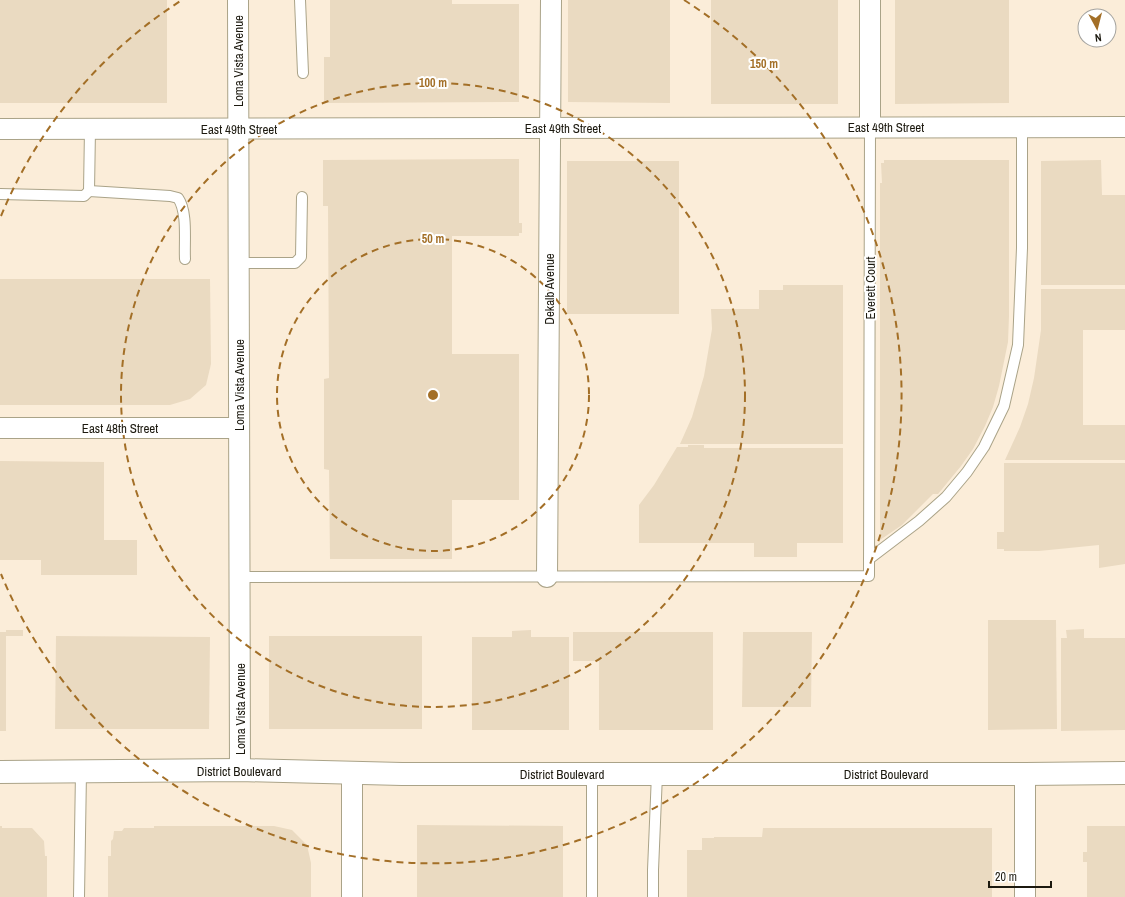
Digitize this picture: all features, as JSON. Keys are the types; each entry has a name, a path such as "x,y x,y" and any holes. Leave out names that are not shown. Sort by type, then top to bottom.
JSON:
{"main road":[{"name":"District Boulevard","path":"0,772 240,770 402,774 1125,773"}],"street":[{"name":"Loma Vista Avenue","path":"238,0 240,770"},
{"name":"Dekalb Avenue","path":"547,577 551,0"},
{"name":"Everett Court","path":"870,0 870,128"},
{"name":"East 49th Street","path":"0,129 1125,127"},
{"name":"East 48th Street","path":"0,428 240,428"},
{"path":"352,773 352,897"},
{"path":"1025,774 1025,897"}],"lane":[{"path":"300,0 303,73"},
{"path":"869,559 919,521 946,497 967,472 984,447 1004,406 1018,344 1022,248 1022,127"},
{"name":"Everett Court","path":"547,577 869,576 870,128"},
{"path":"0,194 84,196 89,191 90,129"},
{"path":"89,191 170,196 178,198 182,204 184,218 184,259"},
{"path":"239,263 295,263 301,257 302,197"},
{"path":"240,577 547,577"},
{"path":"79,897 81,772"},
{"path":"592,774 592,897"},
{"path":"653,897 657,774"}],"shaded area":[{"path":"0,0 1125,0 1125,897 0,897"}],"building":[{"path":"0,0 167,0 167,103 0,103"},
{"path":"330,0 452,0 452,4 519,4 519,102 324,103 324,57 330,57"},
{"path":"568,0 670,0 670,103 568,102"},
{"path":"711,0 838,0 838,104 711,104"},
{"path":"895,0 1009,0 1009,103 895,104"},
{"path":"519,159 519,223 522,223 522,233 519,233 519,236 452,236 452,354 519,354 519,500 452,500 452,559 330,559 329,470 324,469 324,379 329,378 328,206 323,206 323,160"},
{"path":"884,160 1009,160 1009,316 1008,342 999,386 993,407 973,449 938,494 933,494 902,525 880,540 880,183 882,183 881,163 884,163"},
{"path":"1101,160 1102,195 1125,195 1125,285 1041,285 1041,161"},
{"path":"567,161 679,161 679,314 567,314"},
{"path":"0,279 210,279 211,364 206,385 190,399 170,405 0,405"},
{"path":"783,285 843,285 843,444 680,444 692,417 704,376 712,329 711,309 759,309 759,290 783,290"},
{"path":"1041,289 1125,289 1125,330 1083,330 1083,425 1125,425 1125,460 1005,460 1020,427 1028,404 1034,378 1041,330"},
{"path":"688,445 704,445 704,448 843,448 843,543 797,543 797,557 754,557 754,543 639,543 639,505 654,485 677,447 688,447"},
{"path":"0,461 104,462 104,540 137,540 137,575 41,575 41,560 0,560"},
{"path":"1004,463 1125,463 1125,564 1099,568 1099,545 1039,551 1004,551 1004,549 997,549 997,532 1004,532"},
{"path":"988,620 1056,620 1057,729 988,730"},
{"path":"1084,629 1084,638 1125,638 1125,730 1061,731 1061,638 1067,638 1066,630"},
{"path":"6,630 23,630 23,636 6,636 6,731 0,731 0,632 6,632"},
{"path":"531,630 531,637 569,637 569,730 472,730 472,637 512,637 512,631"},
{"path":"573,632 713,632 713,730 599,730 599,661 573,661"},
{"path":"743,632 812,632 811,707 742,707"},
{"path":"56,636 210,637 209,729 55,729"},
{"path":"269,636 422,636 422,729 269,729"},
{"path":"417,825 563,826 563,897 417,897"},
{"path":"0,826 2,826 2,828 32,828 44,841 45,856 47,856 47,897 0,897"},
{"path":"154,826 274,826 292,830 307,845 311,863 311,897 108,897 108,856 111,856 111,841 113,839 114,831 122,831 124,828 154,828"},
{"path":"1087,826 1125,826 1125,897 1087,897 1087,862 1083,862 1083,852 1087,852"},
{"path":"763,828 992,828 992,897 687,897 687,850 702,850 702,838 762,837"}]}
